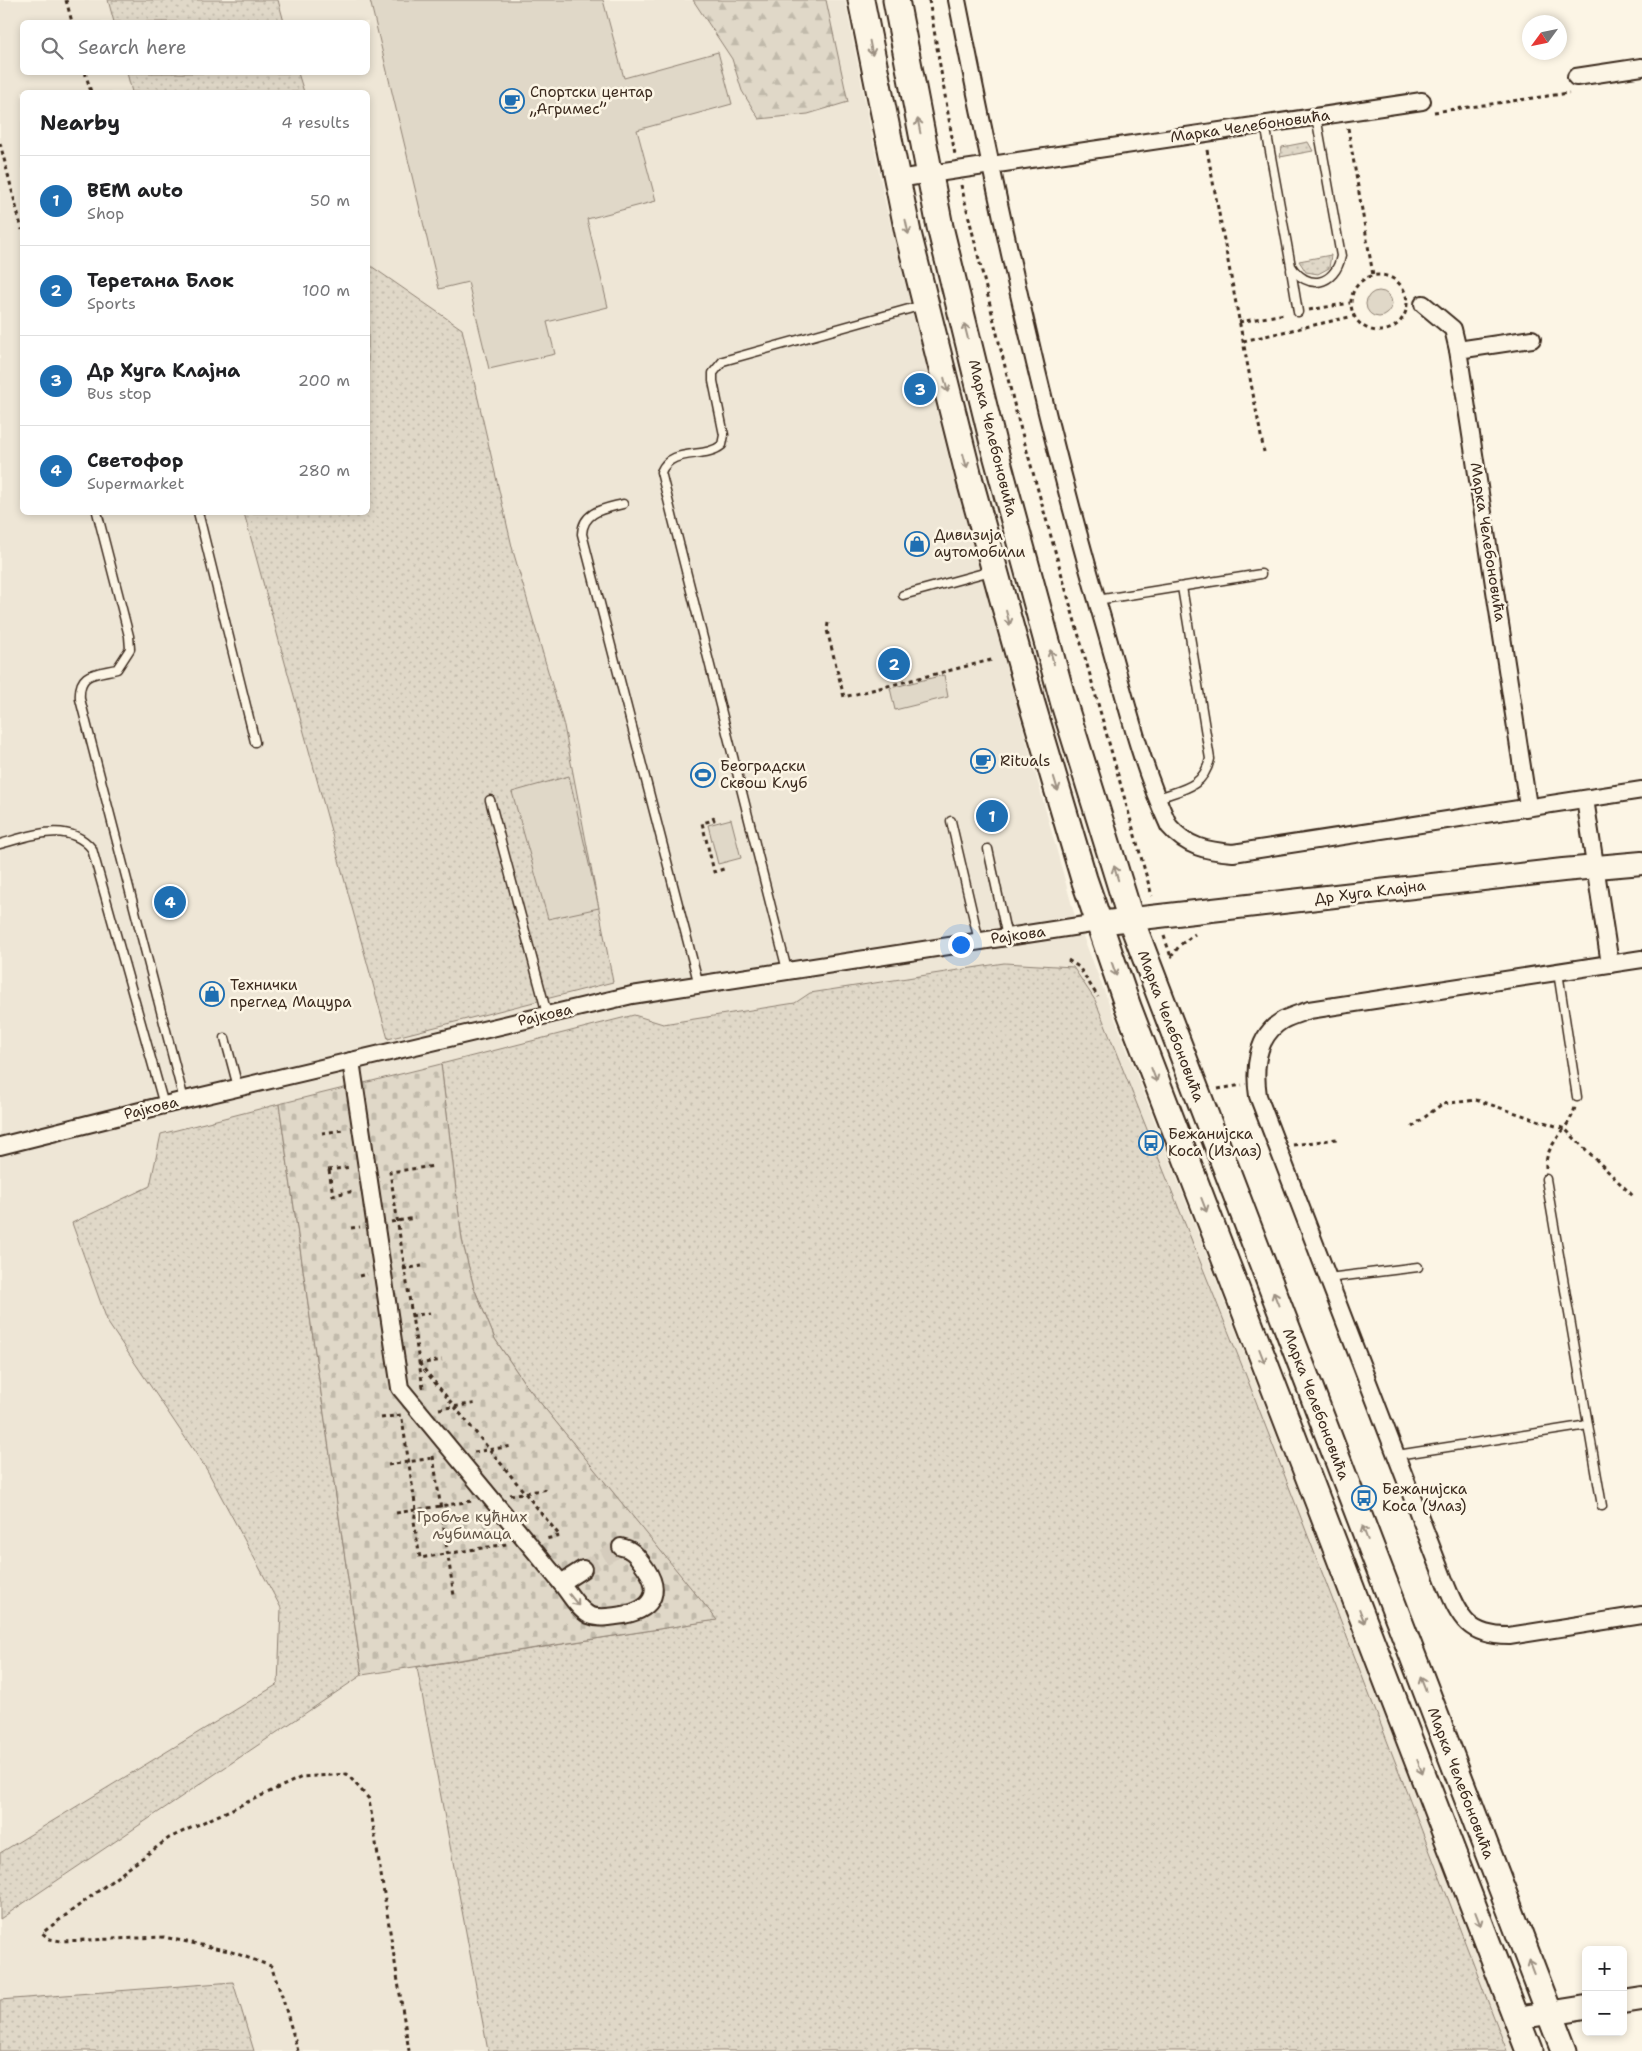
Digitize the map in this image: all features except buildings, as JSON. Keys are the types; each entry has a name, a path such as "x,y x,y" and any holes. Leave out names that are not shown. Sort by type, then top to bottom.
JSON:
{"main road":[{"name":"Марка Челебоновића","path":"861,0 897,179 926,304 1032,704 1098,923 1529,2051"},
{"name":"Марка Челебоновића","path":"896,0 929,174 994,447 1064,704 1131,920 1564,2051"},
{"name":"Др Хуга Клајна","path":"1098,923 1642,863"},
{"path":"1627,2001 1642,1999"},
{"path":"1516,2018 1582,2008"}],"street":[{"path":"957,0 1028,339 1097,600 1136,734 1169,826 1178,836 1196,847 1233,852 1642,790"},
{"path":"1576,77 1642,67"},
{"name":"Марка Челебоновића","path":"897,179 1316,116 1346,119 1424,107"},
{"name":"Марка Челебоновића","path":"1423,304 1453,329 1458,350 1528,806"},
{"path":"1458,350 1532,339"},
{"path":"1585,799 1610,964"},
{"name":"Рајкова","path":"0,1146 184,1100 632,995 1098,923"},
{"path":"1642,959 1309,1010 1283,1020 1268,1034 1256,1064 1258,1096 1453,1602 1470,1626 1494,1636 1509,1636 1642,1616"},
{"path":"351,1061 400,1388 581,1608 595,1617 634,1614 642,1610 654,1594 654,1583 650,1574 634,1552 621,1547"},
{"path":"560,1583 583,1569"}],"lane":[{"path":"1291,266 1296,274 1304,280 1314,282 1324,280 1333,275 1338,266 1340,256 1316,116"},
{"path":"1265,124 1298,312"},
{"path":"787,970 661,472 664,466 675,457 716,449 723,442 724,434 713,381 713,373 722,362 926,304"},
{"path":"623,504 594,512 587,517 582,524 582,534 699,985"},
{"path":"97,515 129,636 130,650 125,660 117,669 88,676 82,681 79,688 80,699 184,1100"},
{"path":"199,515 255,742"},
{"path":"903,595 995,570"},
{"path":"1097,600 1261,574"},
{"path":"1158,798 1198,783 1206,773 1210,759 1182,587"},
{"path":"490,800 547,1014"},
{"path":"951,822 979,941"},
{"path":"0,844 42,833 60,832 75,835 92,849 164,1105"},
{"path":"988,849 1007,937"},
{"path":"1558,972 1577,1097"},
{"path":"225,1038 238,1088"},
{"path":"1546,1179 1602,1506"},
{"path":"1328,1278 1418,1267"},
{"path":"1397,1454 1588,1425"}],"path":[{"path":"66,0 71,20"},
{"path":"929,0 958,169 1016,412 1148,884"},
{"path":"86,75 90,90"},
{"path":"1424,107 1572,92 1576,77"},
{"path":"1346,119 1357,125"},
{"path":"1346,119 1373,276"},
{"path":"1204,133 1264,452"},
{"path":"0,143 20,222"},
{"path":"1382,275 1399,283 1407,300 1404,318 1390,330 1381,332 1364,328 1354,316 1350,303 1352,294 1364,279 1373,276 1382,275"},
{"path":"1243,341 1354,316"},
{"path":"828,623 827,630 844,697 995,659"},
{"path":"713,817 714,820 702,823 714,872 727,868"},
{"path":"1068,960 1079,967 1098,997"},
{"path":"1210,1090 1256,1083"},
{"path":"1546,1179 1545,1159 1574,1112 1577,1097"},
{"path":"1412,1127 1442,1104 1476,1100 1565,1129 1635,1198"},
{"path":"1277,1147 1337,1139"},
{"path":"434,1166 390,1172 454,1596"},
{"path":"329,1170 333,1195"},
{"path":"400,1388 399,1400 416,1510 414,1521 420,1558"},
{"path":"298,2051 271,1966 229,1951 164,1937 62,1940 50,1939 42,1934 169,1838 302,1776 347,1774 369,1799 409,2051"}],"shaded area":[{"path":"0,0 845,0 886,206 949,459 1074,913 1515,2051 0,2051"}],"green space":[{"path":"108,0 278,0 283,20 113,20"},
{"name":"Спортски центар „Агримес”","path":"370,0 603,0 624,78 718,52 732,104 637,130 656,201 587,219 608,307 547,322 555,354 489,369 468,282 439,289"},
{"path":"693,0 826,0 848,102 808,114 759,119 742,91 732,59"},
{"path":"128,75 299,75 303,90 131,90"},
{"path":"1308,142 1313,151 1280,157 1282,147"},
{"path":"1331,255 1329,268 1318,274 1306,272 1299,261"},
{"path":"370,265 462,329 513,551 564,726 613,982 388,1039 245,515 370,515"},
{"path":"1379,291 1388,295 1392,304 1388,313 1379,317 1370,313 1366,304 1370,295"},
{"path":"944,675 948,697 895,710 890,688"},
{"path":"569,776 599,908 548,919 512,792"},
{"path":"731,819 741,858 718,864 708,825"},
{"path":"1004,963 1073,967 1095,1000 1245,1373 1507,2051 488,2051 417,1667 716,1620 525,1384 495,1339 474,1288 462,1240 441,1064 634,1015 663,1024 795,1003 810,993"},
{"name":"Гробље кућних љубимаца","path":"441,1064 462,1240 474,1288 495,1339 525,1384 717,1620 362,1675 279,1104"},
{"path":"279,1104 362,1675 0,1919 0,1853 278,1684 281,1608 207,1470 108,1323 72,1223 150,1186 161,1134"},
{"path":"233,1982 254,2051 0,2051 0,2000"}],"tunnel":[{"path":"583,1569 621,1547"}],"place":[{"name":"Спортски центар „Агримес”","path":"512,101"},
{"name":"Др Хуга Клајна","path":"920,389"},
{"name":"Дивизија аутомобили","path":"917,544"},
{"name":"Теретана Блок","path":"894,664"},
{"name":"Rituals","path":"983,761"},
{"name":"Београдски Сквош Клуб","path":"703,775"},
{"name":"BEM auto","path":"992,816"},
{"name":"Светофор","path":"170,902"},
{"name":"Технички преглед Мацура","path":"212,994"},
{"name":"Бежанијска Коса (Излаз)","path":"1151,1143"},
{"name":"Бежанијска Коса (Улаз)","path":"1364,1498"}]}
